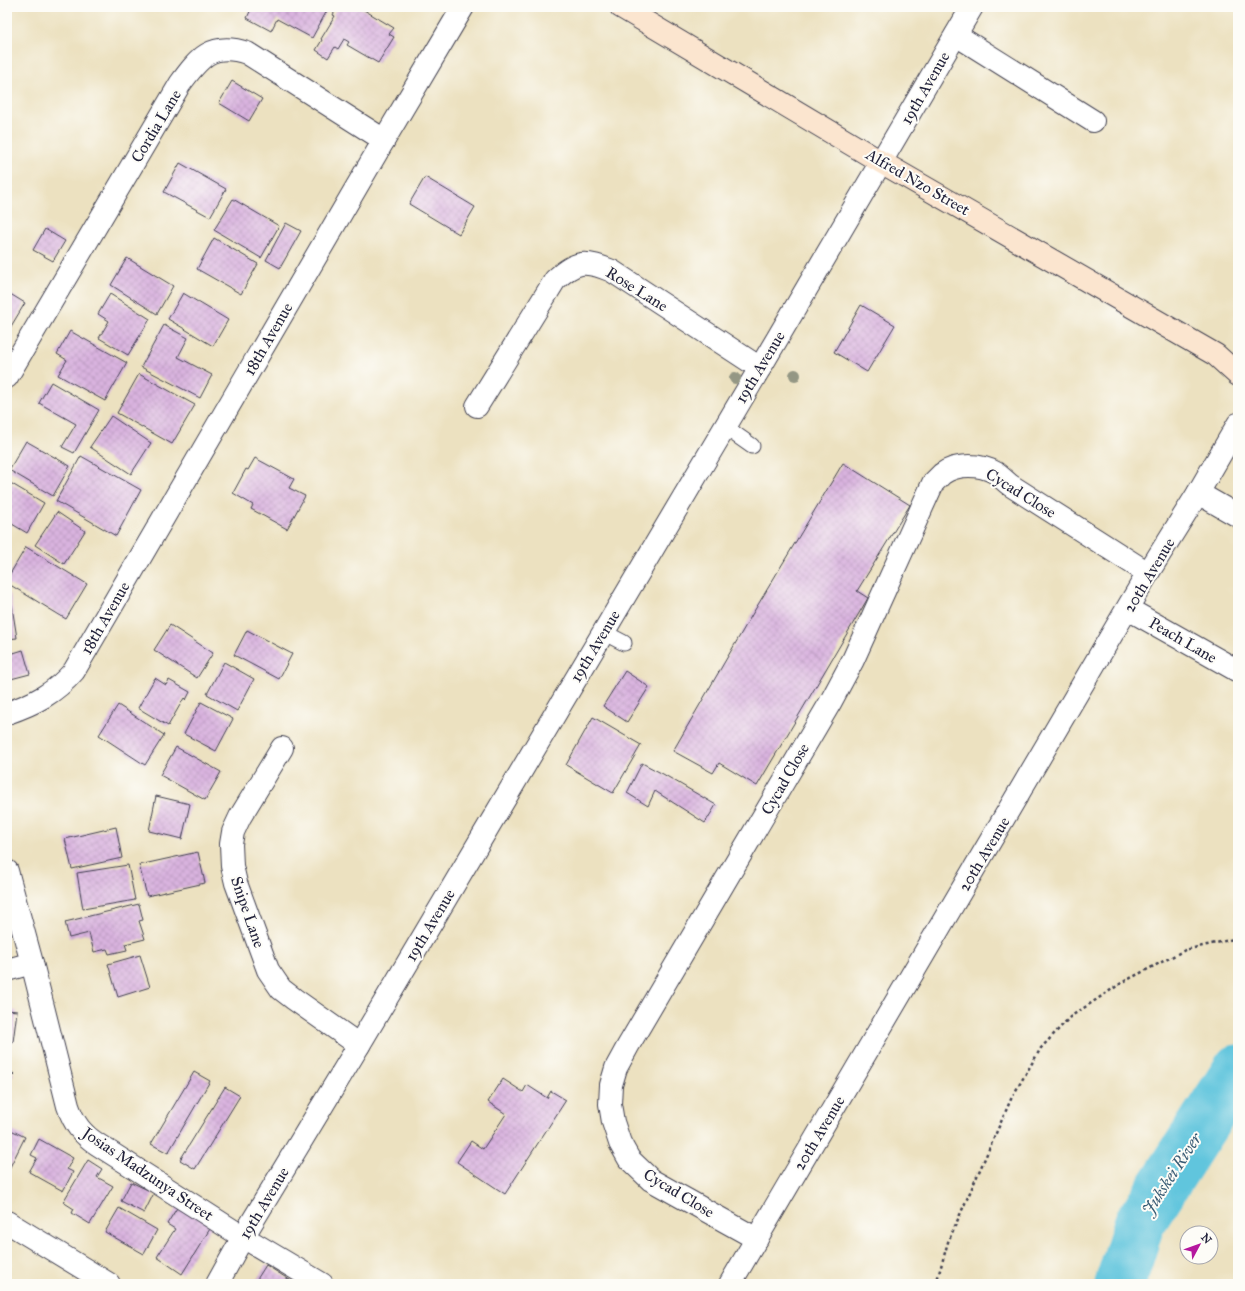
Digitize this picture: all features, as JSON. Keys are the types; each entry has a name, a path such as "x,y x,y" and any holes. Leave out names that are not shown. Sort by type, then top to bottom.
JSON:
{"street":[{"name":"18th Avenue","path":"7,713 26,707 39,700 65,681 74,671 463,7"},
{"name":"Alfred Nzo Street","path":"621,7 882,162 1216,355 1238,375"},
{"name":"19th Avenue","path":"217,1284 243,1237 359,1045 882,162 972,7"},
{"path":"956,34 1093,122"},
{"name":"Cordia Lane","path":"7,377 180,84 194,64 209,53 226,49 247,53 384,140"},
{"name":"Rose Lane","path":"477,406 555,280 564,271 583,263 597,264 612,271 760,368"},
{"name":"Alfred Nzo Street","path":"1216,355 1238,357"},
{"name":"20th Avenue","path":"730,1284 1148,573 1198,493 1238,424"},
{"name":"Cycad Close","path":"757,1239 651,1180 629,1159 620,1143 613,1122 610,1104 611,1085 616,1068 628,1046 833,697 853,660 933,483 943,474 956,468 969,466 982,467 995,473 1010,485 1148,573"},
{"path":"1198,493 1238,516"},
{"name":"Peach Lane","path":"1128,609 1238,671"},
{"name":"Snipe Lane","path":"282,748 240,817 233,832 231,844 232,866 236,884 268,970 274,980 281,989 294,999 359,1045"},
{"name":"Josias Madzunya Street","path":"7,871 68,1106 72,1118 78,1128 87,1138 243,1237 322,1284"},
{"path":"7,970 32,963"},
{"path":"7,1222 109,1284"}],"lane":[{"path":"725,427 752,446"},
{"path":"603,632 624,643"}],"path":[{"path":"936,1284 948,1242 1012,1097 1041,1048 1070,1018 1123,982 1185,950 1238,938"}],"building":[{"path":"252,7 329,7 312,38 277,19 271,31 247,18"},
{"path":"337,7 359,7 394,28 389,34 394,37 378,63 347,45 349,42 344,39 338,49 335,47 328,58 316,50 335,16 333,15"},
{"path":"232,81 262,99 249,121 219,103"},
{"path":"180,163 226,189 210,217 164,192"},
{"path":"425,177 475,207 459,234 409,204"},
{"path":"233,199 279,226 261,258 214,230"},
{"path":"286,223 301,231 280,268 266,260"},
{"path":"45,229 65,241 53,261 33,250"},
{"path":"214,238 258,264 241,294 197,269"},
{"path":"127,258 173,286 157,314 111,285"},
{"path":"7,292 25,303 7,333"},
{"path":"183,293 228,320 213,346 168,319"},
{"path":"110,294 150,319 128,355 99,338 109,321 98,314"},
{"path":"861,305 895,325 867,372 834,352"},
{"path":"164,325 188,338 178,357 212,375 200,398 141,367"},
{"path":"70,331 127,363 105,401 58,375 67,360 57,354"},
{"path":"139,374 195,405 172,444 117,413"},
{"path":"51,382 99,410 74,453 62,447 76,424 39,403"},
{"path":"111,416 151,443 131,474 90,447"},
{"path":"26,441 70,466 53,496 9,470"},
{"path":"81,456 141,490 116,536 56,501"},
{"path":"255,458 294,479 289,488 305,496 287,529 251,509 253,505 233,493 246,469 248,470"},
{"path":"843,463 910,505 857,591 868,598 757,786 719,763 713,773 673,751 753,613"},
{"path":"7,481 44,503 27,533 7,521"},
{"path":"57,512 85,531 64,564 35,545"},
{"path":"26,547 87,584 66,619 7,583 7,579"},
{"path":"10,594 17,638 7,639 7,595"},
{"path":"170,625 213,653 197,678 154,650"},
{"path":"247,630 292,654 279,679 234,655"},
{"path":"23,650 30,674 7,680 7,655"},
{"path":"224,662 254,679 237,711 207,694"},
{"path":"625,671 649,687 627,722 603,706"},
{"path":"155,678 166,685 169,680 190,692 186,700 184,698 168,726 138,708"},
{"path":"201,702 233,719 216,751 184,734"},
{"path":"118,705 164,735 145,765 99,735"},
{"path":"593,717 641,745 613,793 566,765"},
{"path":"176,747 221,772 205,800 160,775"},
{"path":"642,763 716,805 705,823 655,791 648,806 627,793"},
{"path":"156,796 190,804 182,839 149,831"},
{"path":"116,827 122,858 72,869 65,839"},
{"path":"198,852 205,883 147,896 139,865"},
{"path":"128,865 135,900 83,909 77,873"},
{"path":"139,904 143,920 139,921 145,939 125,944 127,950 109,954 107,949 94,952 89,933 69,938 65,922"},
{"path":"140,955 150,987 118,997 108,964"},
{"path":"7,1010 17,1011 13,1042 7,1041"},
{"path":"7,1067 14,1074 7,1081"},
{"path":"194,1072 210,1081 168,1153 151,1144"},
{"path":"503,1079 523,1092 527,1085 547,1098 551,1091 566,1100 505,1194 457,1162 471,1141 483,1149 506,1114 488,1102"},
{"path":"225,1087 240,1096 195,1169 180,1160"},
{"path":"7,1128 25,1137 7,1173"},
{"path":"39,1139 73,1158 67,1169 73,1172 63,1191 29,1172 37,1158 31,1155"},
{"path":"88,1160 102,1169 97,1177 113,1186 90,1224 72,1213 74,1209 63,1202"},
{"path":"131,1182 154,1193 144,1213 121,1201"},
{"path":"180,1203 213,1224 182,1274 157,1257 175,1229 167,1224"},
{"path":"119,1208 157,1230 144,1254 105,1232"},
{"path":"266,1265 296,1284 254,1284"}],"waterway":[{"name":"Jukskei River","path":"1120,1284 1139,1224 1238,1070"}]}
